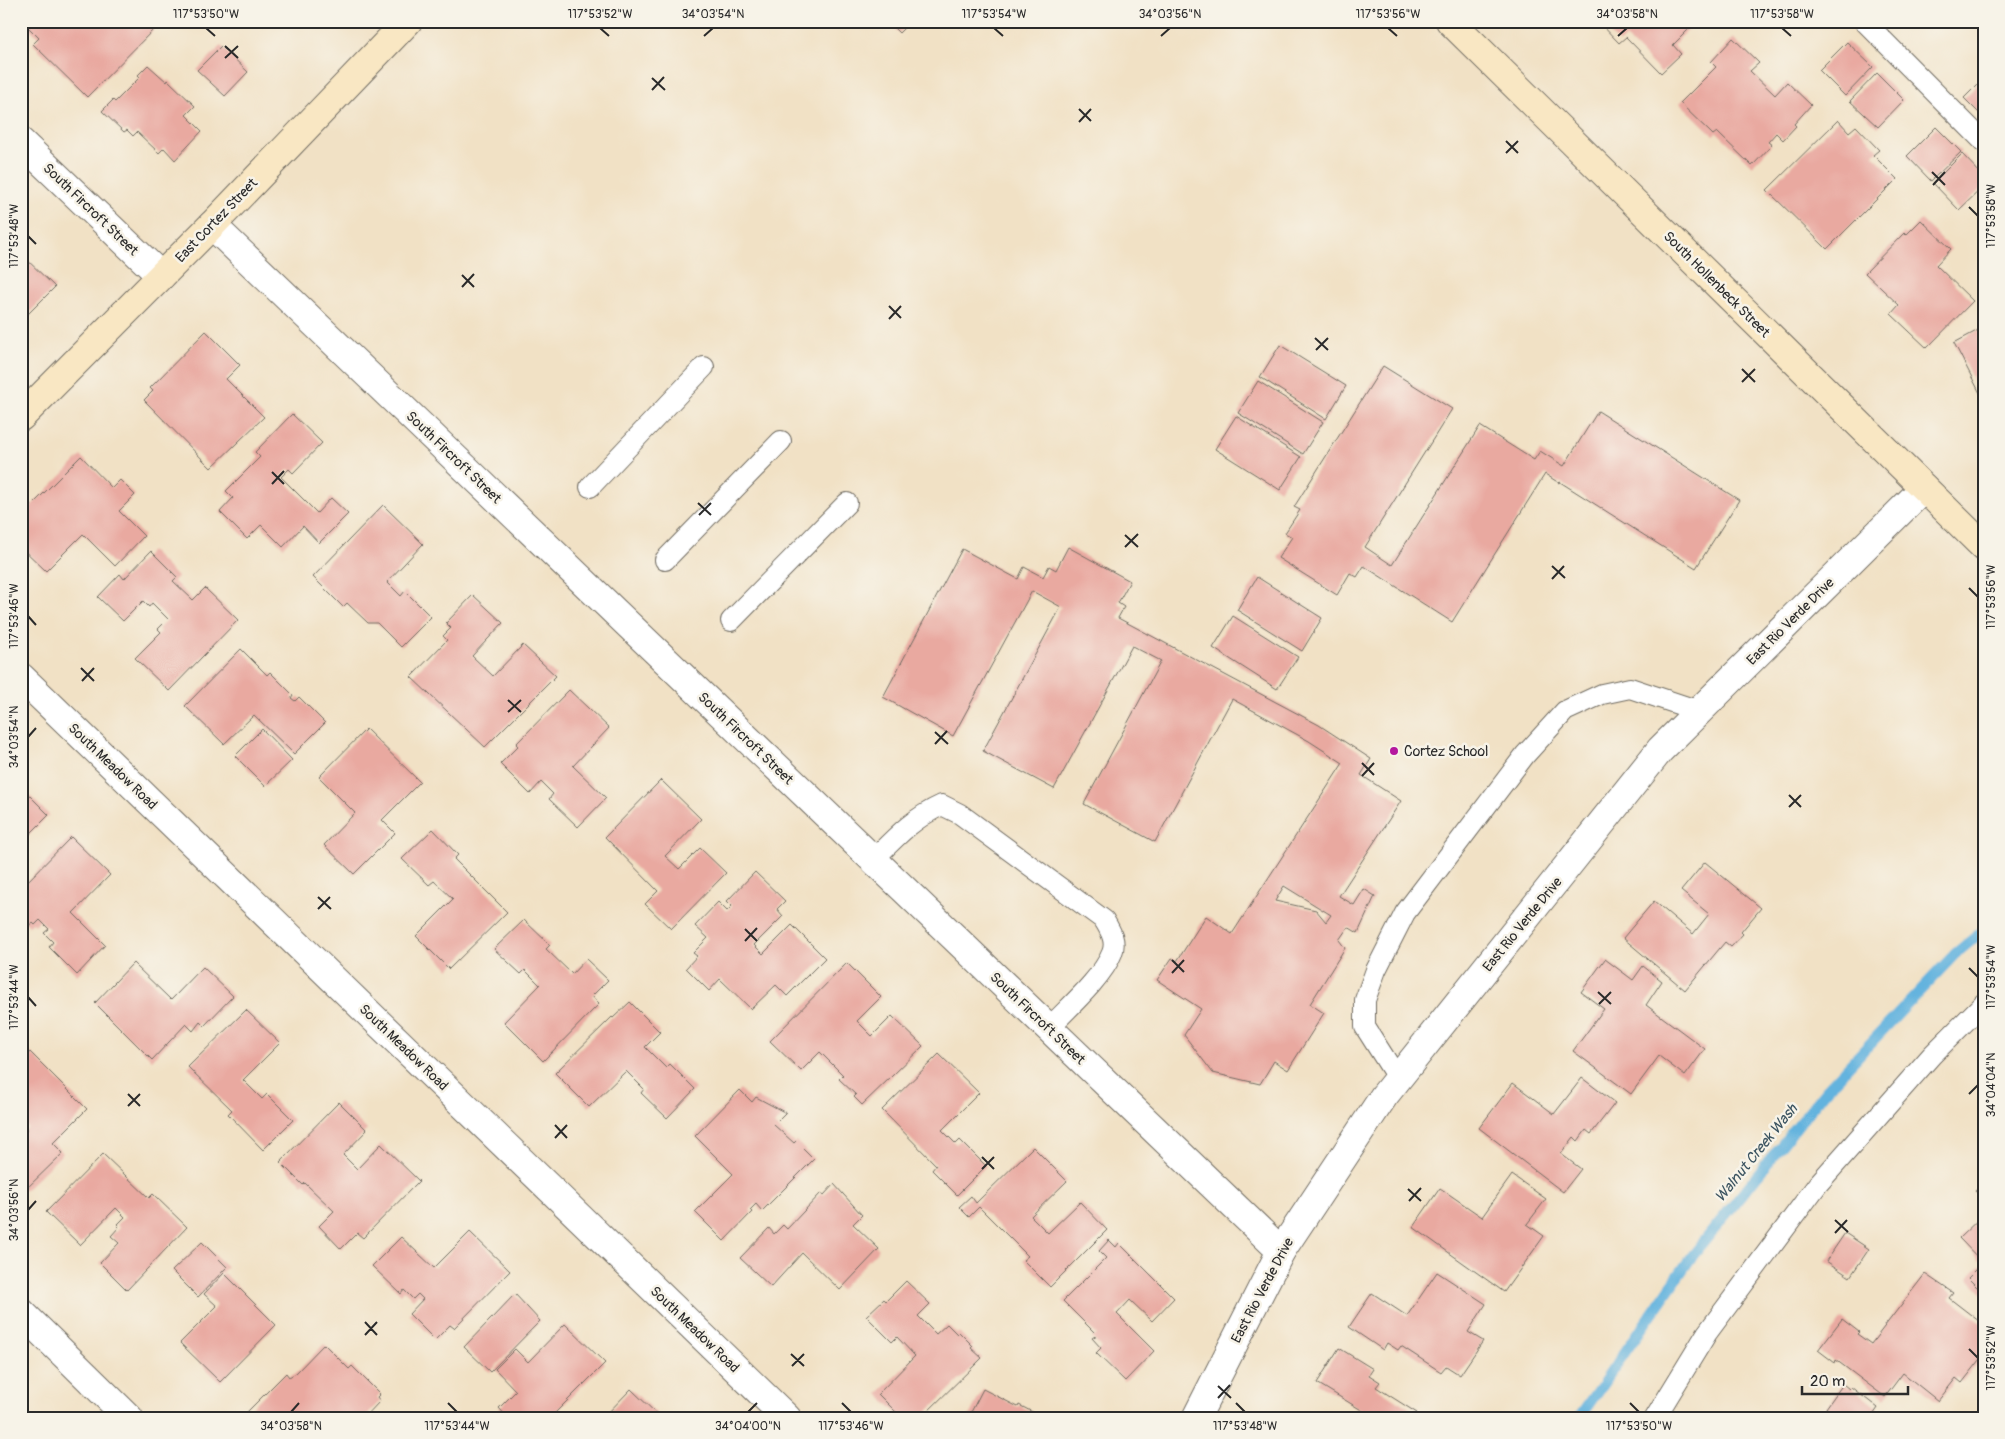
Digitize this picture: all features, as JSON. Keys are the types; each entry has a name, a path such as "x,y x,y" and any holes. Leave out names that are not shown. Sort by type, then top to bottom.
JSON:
{"street":[{"name":"East Cortez Street","path":"21,417 212,225 408,21"},
{"name":"South Hollenbeck Street","path":"1450,21 1924,488 1981,539"},
{"name":"South Fircroft Street","path":"21,142 161,276"},
{"name":"South Fircroft Street","path":"212,225 1281,1250"},
{"name":"East Rio Verde Drive","path":"1196,1418 1281,1250 1384,1096 1660,750 1924,488"},
{"name":"South Meadow Road","path":"21,677 787,1418"},
{"path":"21,1312 129,1418"}],"lane":[{"path":"1864,21 1984,142"},
{"path":"590,486 704,367"},
{"path":"665,560 781,441"},
{"path":"731,621 847,503"},
{"path":"1398,1079 1365,1027 1365,1000 1376,970 1405,913 1525,755 1566,711 1602,694 1630,688 1699,711"},
{"path":"873,860 906,827 925,812 942,805 960,814 1104,920 1113,933 1113,952 1100,974 1049,1028"},
{"path":"1655,1418 1706,1333 1818,1184 1932,1055 1984,1003"}],"building":[{"path":"30,21 162,21 87,97 33,44 39,38 26,25"},
{"path":"887,21 911,21 899,33"},
{"path":"1598,21 1697,21 1673,45 1681,54 1661,73 1626,37 1619,43"},
{"path":"1733,38 1759,63 1750,71 1775,95 1787,82 1811,105 1783,140 1776,133 1768,142 1772,145 1752,166 1717,132 1713,135 1680,103 1716,67 1711,62"},
{"path":"1847,42 1873,67 1845,96 1819,70"},
{"path":"221,46 248,72 225,96 197,70"},
{"path":"148,65 167,82 168,80 195,106 186,115 202,131 175,160 164,148 159,153 137,132 133,136 127,130 124,132 102,111 113,100 115,102 140,77 138,75"},
{"path":"1877,73 1904,100 1878,127 1850,101"},
{"path":"1984,78 1984,118 1964,98"},
{"path":"1838,120 1849,132 1856,126 1879,150 1873,155 1897,179 1827,249 1767,190"},
{"path":"1936,127 1961,152 1931,181 1907,156"},
{"path":"1962,154 1984,177 1984,186 1959,210 1933,183"},
{"path":"1921,220 1951,249 1936,265 1973,301 1927,348 1891,314 1899,305 1865,273 1904,233 1906,235"},
{"path":"21,254 55,287 21,321"},
{"path":"1984,327 1984,396 1982,397 1954,343"},
{"path":"206,331 240,365 226,379 264,417 211,468 144,400 153,391 150,388"},
{"path":"1280,345 1346,386 1326,419 1260,377"},
{"path":"1383,366 1452,409 1365,547 1392,565 1480,426 1534,460 1540,451 1564,466 1598,411 1739,500 1696,568 1545,474 1452,622 1364,566 1357,577 1350,573 1337,595 1278,558 1292,537 1285,533 1300,510 1294,507"},
{"path":"1258,381 1323,422 1303,454 1238,413"},
{"path":"292,414 322,443 293,473 289,469 281,477 317,513 331,498 348,514 319,543 303,526 283,547 261,525 247,539 220,512 233,498 226,491 260,457 255,452"},
{"path":"1236,416 1301,457 1280,490 1215,449"},
{"path":"81,456 112,488 120,480 135,495 119,511 144,536 115,566 83,534 46,571 21,547 21,516"},
{"path":"383,505 423,544 387,582 401,596 405,591 431,617 401,647 377,623 368,623 347,603 343,607 313,577"},
{"path":"1068,547 1130,581 1118,603 1124,607 1118,618 1319,725 1371,759 1361,775 1401,801 1339,896 1354,905 1364,889 1375,896 1358,933 1348,927 1339,940 1345,948 1310,1004 1324,1013 1288,1070 1274,1061 1260,1084 1213,1073 1184,1035 1201,1009 1157,980 1172,958 1177,961 1206,916 1232,934 1343,763 1309,741 1232,699 1155,842 1084,804 1161,661 1132,646 1054,789 983,751 1061,607 1032,591 953,736 883,697 962,549 1018,579 1024,567 1043,577 1049,566 1056,570","holes":["1284,886 1331,915 1326,922 1316,910 1275,901"]},
{"path":"151,551 177,577 173,581 193,600 205,588 238,620 169,691 135,658 161,632 158,629 168,619 152,603 149,607 143,601 123,621 98,597 120,574 124,579"},
{"path":"1257,577 1322,618 1302,651 1237,610"},
{"path":"473,595 503,623 472,656 493,676 523,645 556,676 485,747 411,677 447,640 443,636 451,628 446,623"},
{"path":"1233,616 1298,657 1277,689 1213,648"},
{"path":"241,649 267,675 270,672 293,695 291,698 295,701 299,697 325,723 294,754 254,715 224,744 185,706"},
{"path":"569,690 609,728 573,766 606,798 578,827 549,799 553,794 541,782 530,794 500,764 518,746 516,744"},
{"path":"262,729 292,760 265,786 235,756"},
{"path":"366,729 420,782 382,820 395,833 354,874 324,845 355,813 319,777"},
{"path":"661,780 701,819 665,856 679,869 700,848 726,873 671,929 645,904 658,891 605,837"},
{"path":"21,787 49,815 21,843"},
{"path":"433,829 458,855 454,859 507,912 449,969 416,936 453,899 434,881 429,885 402,859"},
{"path":"71,837 110,875 73,913 105,945 77,975 49,947 53,942 44,933 49,929 40,920 35,925 33,923 29,926 21,918 21,910 26,905 21,901 21,888"},
{"path":"1705,862 1761,908 1741,932 1743,934 1731,947 1725,942 1685,990 1623,938 1654,901 1693,934 1709,914 1681,891"},
{"path":"755,872 785,901 777,909 783,916 754,945 763,954 792,925 825,958 787,996 776,985 751,1009 720,979 709,991 686,968 697,956 693,953 708,938 695,926 718,902 727,911 732,906 727,901"},
{"path":"524,920 550,945 546,949 572,974 586,959 608,980 592,996 599,1004 543,1061 504,1022 540,985 525,970 521,974 494,949"},
{"path":"1605,959 1633,980 1643,966 1662,981 1646,1005 1705,1049 1685,1076 1659,1056 1631,1094 1573,1051 1604,1009 1581,992"},
{"path":"133,963 171,1000 203,967 233,996 204,1026 200,1022 193,1031 186,1024 152,1060 95,1003"},
{"path":"847,963 881,997 857,1021 872,1036 892,1016 923,1046 862,1105 854,1097 856,1095 839,1079 843,1075 820,1052 801,1071 770,1041"},
{"path":"630,1002 660,1032 645,1047 666,1068 670,1064 695,1089 667,1118 641,1093 644,1089 626,1071 589,1107 555,1073"},
{"path":"246,1010 280,1043 243,1080 262,1099 267,1094 293,1120 263,1150 228,1114 232,1110 188,1067"},
{"path":"30,1052 87,1109 53,1143 63,1153 24,1191 21,1188 21,1134 28,1128 21,1122 21,1061"},
{"path":"939,1054 979,1093 942,1130 956,1144 960,1140 986,1166 957,1195 932,1170 936,1165 882,1110"},
{"path":"1582,1078 1615,1103 1591,1134 1586,1130 1578,1141 1574,1137 1561,1154 1581,1169 1563,1192 1479,1128 1513,1083 1554,1114"},
{"path":"740,1090 752,1102 756,1097 786,1113 774,1125 794,1143 796,1141 814,1159 762,1211 756,1204 750,1210 752,1212 724,1241 695,1212 733,1174 695,1136"},
{"path":"339,1102 367,1130 343,1155 357,1169 381,1144 419,1181 363,1238 357,1233 341,1249 319,1226 334,1211 305,1183 303,1185 280,1162"},
{"path":"1033,1147 1067,1181 1031,1216 1048,1233 1080,1202 1107,1230 1050,1287 1023,1260 1028,1256 979,1207 969,1217 959,1207 971,1196 976,1203"},
{"path":"103,1154 149,1198 153,1194 187,1227 127,1290 100,1263 119,1243 111,1236 119,1227 117,1225 125,1217 116,1208 80,1245 46,1212"},
{"path":"1512,1175 1546,1199 1527,1224 1544,1236 1504,1292 1413,1227 1440,1188 1482,1217"},
{"path":"1984,1181 1984,1200 1975,1191"},
{"path":"834,1184 862,1215 853,1224 879,1249 840,1290 802,1253 771,1287 740,1258 769,1228 774,1234 783,1225 787,1229 821,1193 824,1195"},
{"path":"1984,1214 1984,1294 1968,1278 1983,1263 1959,1238"},
{"path":"470,1232 510,1271 454,1328 450,1325 435,1340 409,1314 423,1299 418,1294 413,1299 404,1290 401,1294 372,1266 401,1237 434,1268"},
{"path":"1845,1233 1869,1249 1850,1277 1826,1261"},
{"path":"1109,1240 1116,1247 1119,1243 1174,1298 1152,1321 1130,1300 1117,1314 1154,1351 1125,1381 1096,1353 1101,1348 1092,1338 1097,1335 1063,1301 1106,1258 1099,1251"},
{"path":"202,1242 227,1267 198,1297 172,1271"},
{"path":"1437,1272 1486,1304 1468,1332 1483,1341 1460,1375 1446,1366 1441,1372 1401,1346 1398,1350 1387,1343 1383,1350 1349,1327 1372,1293 1407,1316"},
{"path":"224,1273 276,1325 220,1382 180,1343 217,1306 204,1294"},
{"path":"1925,1274 1953,1293 1949,1298 1984,1325 1984,1355 1962,1383 1956,1378 1938,1401 1903,1373 1885,1397 1836,1360 1835,1363 1818,1350 1842,1319 1859,1332 1857,1334 1871,1344"},
{"path":"906,1281 930,1304 918,1316 936,1334 947,1324 957,1334 959,1332 973,1346 971,1348 982,1358 921,1418 902,1418 878,1394 915,1356 897,1337 892,1342 866,1316 884,1299 886,1301"},
{"path":"515,1294 540,1321 490,1372 464,1347"},
{"path":"565,1324 605,1363 550,1418 544,1418 539,1413 534,1418 508,1418 499,1408 516,1391 495,1369 515,1349 528,1362"},
{"path":"324,1344 349,1369 352,1366 380,1394 377,1397 380,1401 364,1418 312,1418 306,1412 300,1418 253,1418 247,1412 286,1373 289,1377 296,1373"},
{"path":"1339,1348 1373,1369 1369,1375 1380,1382 1376,1387 1422,1418 1359,1418 1363,1411 1317,1383"},
{"path":"1843,1384 1849,1389 1851,1387 1878,1408 1871,1418 1836,1418 1826,1408"},
{"path":"631,1389 661,1418 603,1418"},
{"path":"983,1389 1018,1407 1019,1405 1044,1418 968,1418"}],"waterway":[{"name":"Walnut Creek Wash","path":"1579,1418 1690,1259 1826,1090 1955,954 1984,930"}],"place":[{"name":"Cortez School","path":"1394,751"}]}
